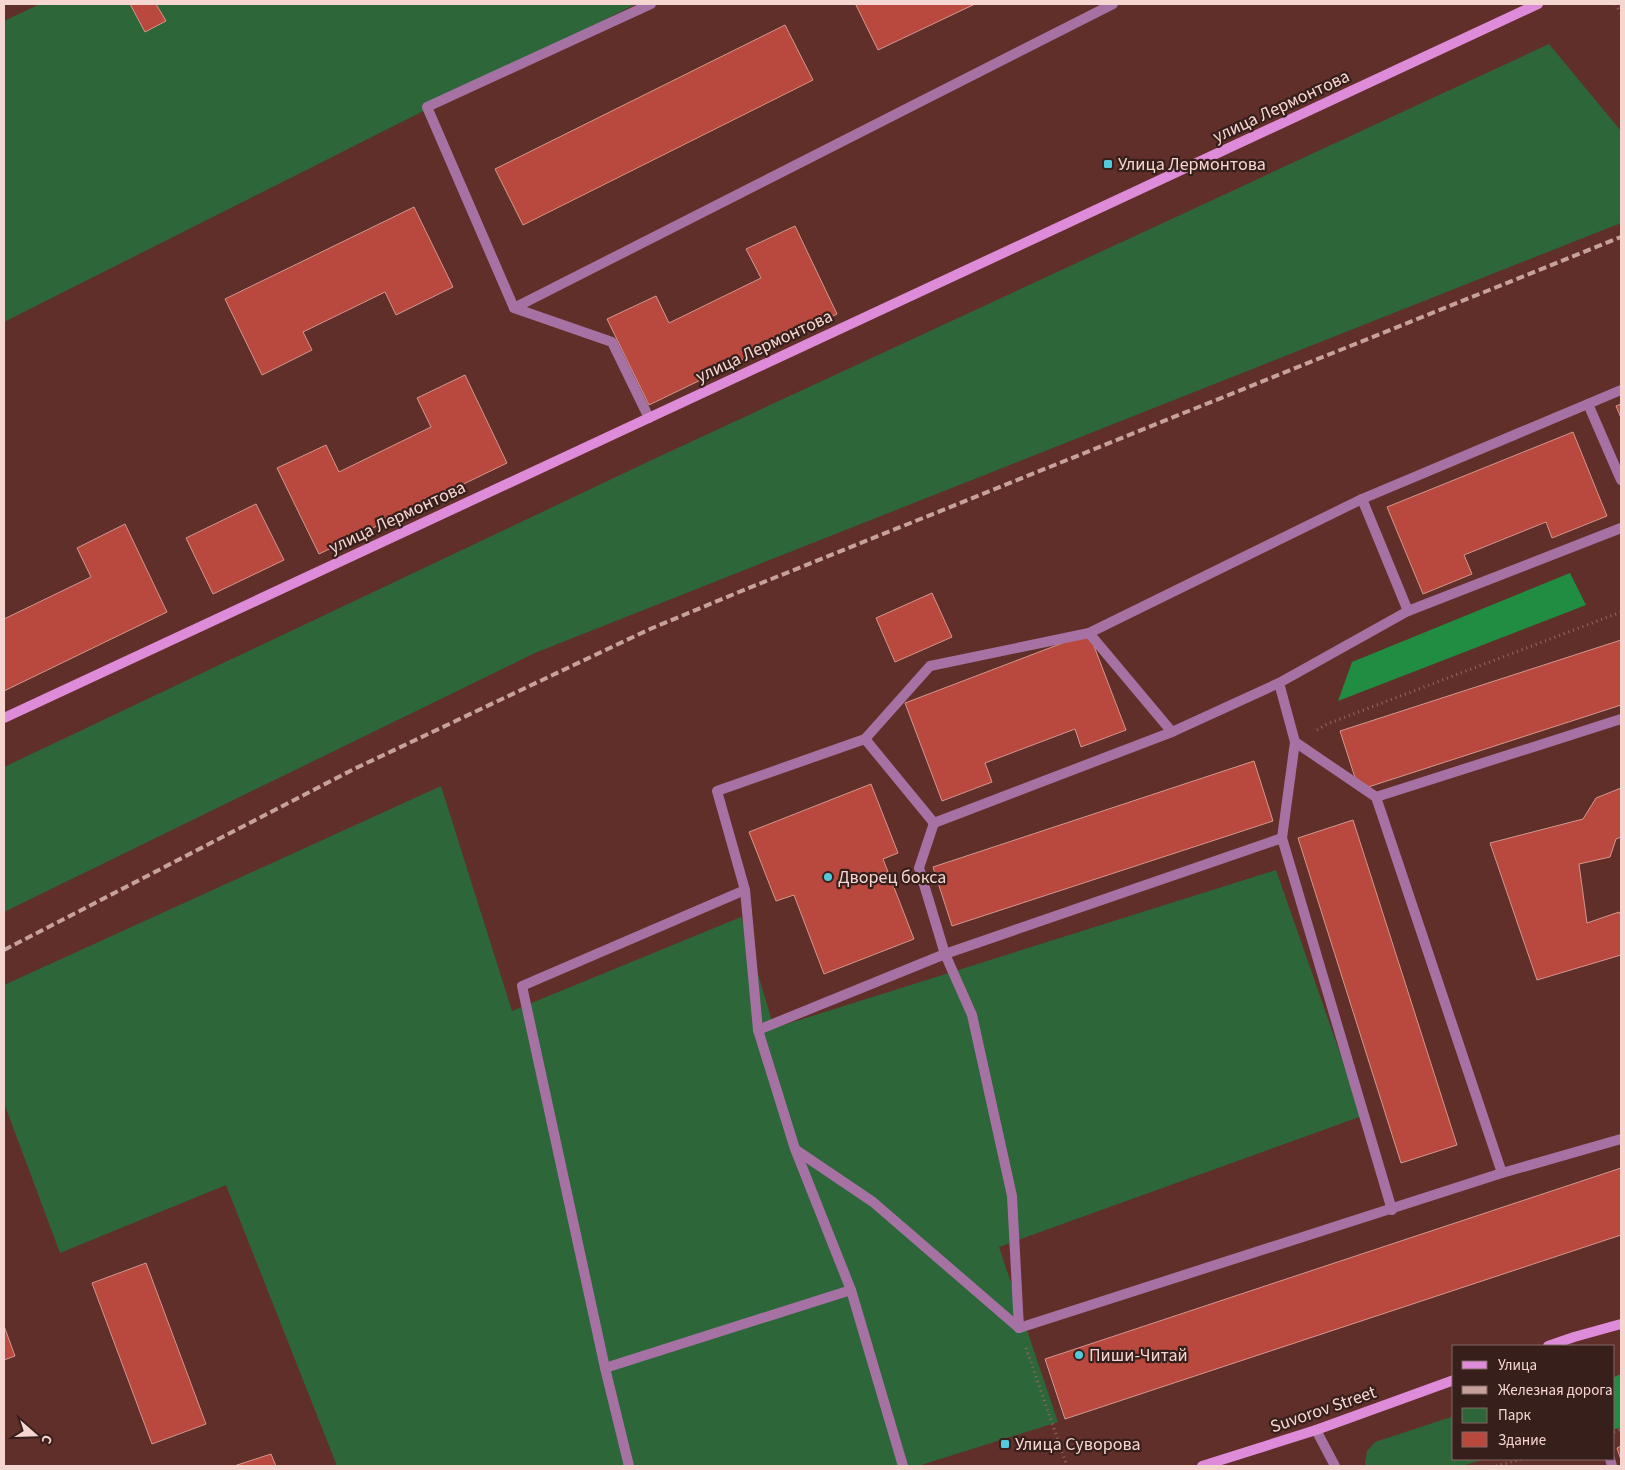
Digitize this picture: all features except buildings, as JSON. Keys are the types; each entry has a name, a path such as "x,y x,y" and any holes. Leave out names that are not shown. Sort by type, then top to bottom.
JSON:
{"main road":[{"name":"улица Лермонтова","path":"4,718 1538,4"},
{"path":"1555,1345 1575,1342 1621,1324"},
{"name":"Suvorov Street","path":"1202,1466 1316,1430 1452,1381"}],"lane":[{"path":"649,418 612,342 514,308 427,107 651,4"},
{"path":"514,308 1113,4"},
{"path":"902,1466 851,1290 795,1149 758,1030 745,890 717,791 865,739 930,666 1089,633 1362,499 1621,390"},
{"path":"1588,404 1621,480"},
{"path":"1362,499 1408,612"},
{"path":"934,823 1172,732 1279,683 1408,612 1621,528"},
{"path":"1089,633 1172,732"},
{"path":"1279,683 1295,742 1282,838 1392,1210"},
{"path":"1376,797 1621,720"},
{"path":"865,739 934,823"},
{"path":"1295,742 1376,797 1502,1173"},
{"path":"934,823 919,868 945,954 972,1015 1012,1196 1019,1328"},
{"path":"758,1030 945,954 1282,838"},
{"path":"629,1466 605,1368 522,986 745,890"},
{"path":"1019,1328 1392,1210 1502,1173 1621,1138"},
{"path":"795,1149 873,1202 1019,1328"},
{"path":"605,1368 851,1290"},
{"path":"1316,1430 1335,1466"}],"path":[{"path":"1615,4 1621,13"},
{"path":"1295,742 1327,724 1621,612"},
{"path":"1019,1328 1067,1466"},
{"path":"1496,1466 1518,1460"}],"green space":[{"path":"40,4 636,4 4,322 4,21"},
{"path":"1549,44 1621,131 1621,223 535,653 4,912 4,767 656,458"},
{"path":"1570,573 1586,605 1338,701 1352,662"},
{"path":"441,786 512,1011 741,917 774,1028 1276,870 1362,1116 999,1247 1058,1422 918,1466 337,1466 226,1185 60,1253 4,1103 4,985"},
{"path":"1621,1374 1621,1428 1615,1429 1615,1377"},
{"path":"1452,1417 1452,1460 1482,1460 1461,1466 1366,1466 1367,1451 1375,1442"}],"railway":[{"path":"4,950 354,769 650,629 1621,237"}],"place":[{"name":"Улица Лермонтова","path":"1108,164"},
{"name":"Дворец бокса","path":"828,877"},
{"name":"Пиши-Читай","path":"1079,1355"},
{"name":"Улица Суворова","path":"1005,1444"}]}
